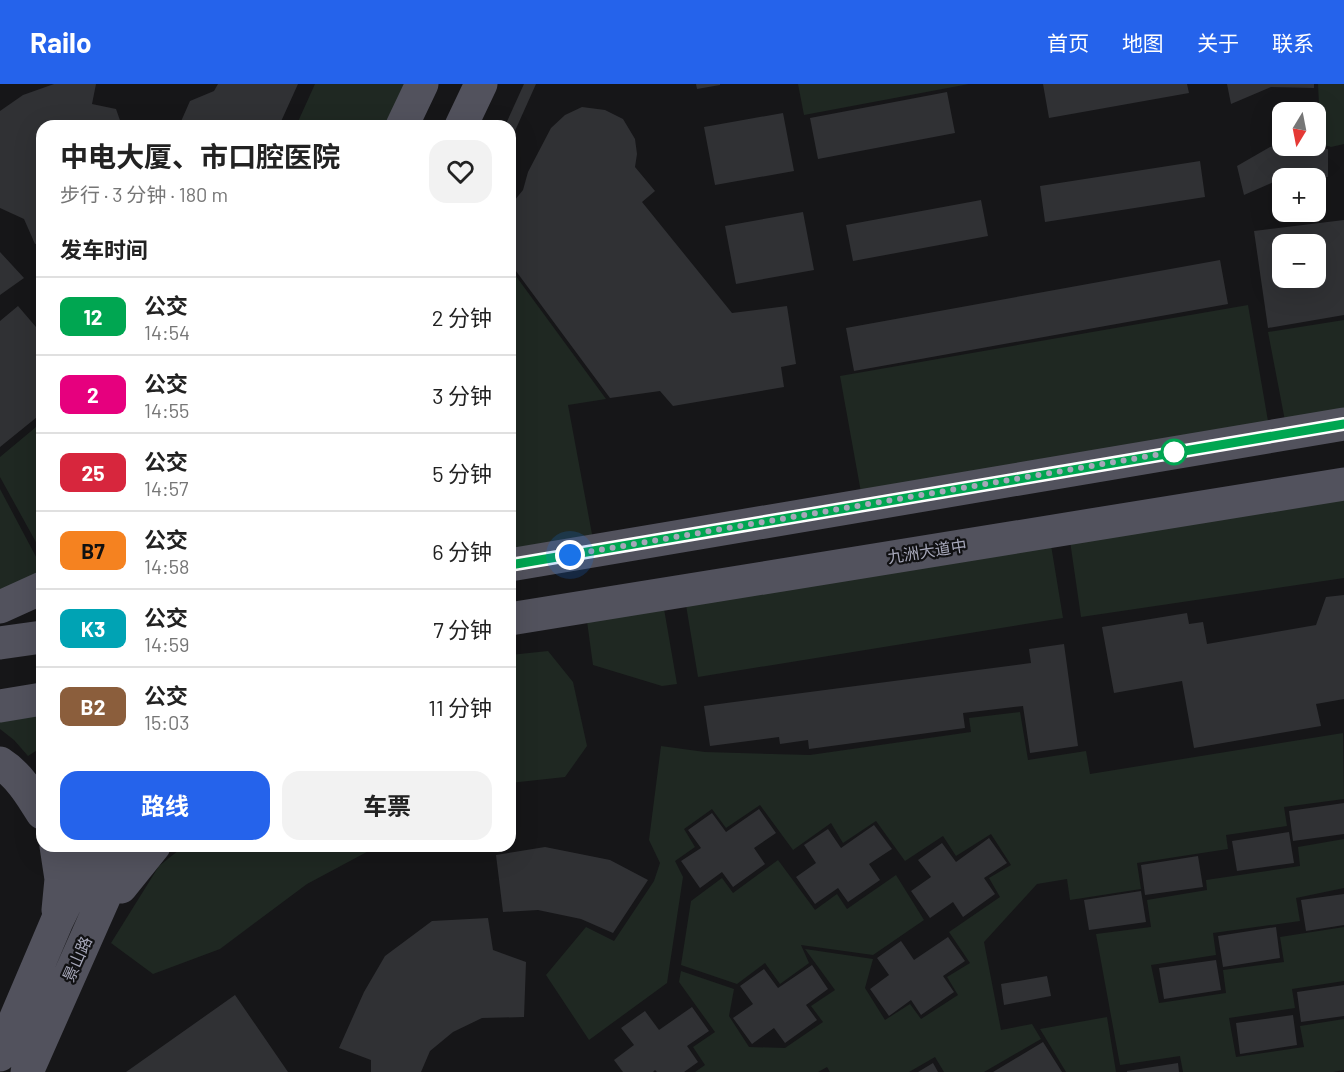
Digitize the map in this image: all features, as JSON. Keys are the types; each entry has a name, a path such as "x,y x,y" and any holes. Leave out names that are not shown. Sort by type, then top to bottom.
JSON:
{"main road":[{"path":"405,120 422,84"},
{"path":"464,120 481,84"},
{"path":"516,564 1344,424"},
{"name":"九洲大道中","path":"516,618 1344,484"},
{"path":"0,607 36,591"},
{"path":"0,643 36,638"},
{"path":"0,706 36,700"},
{"path":"0,763 7,767 30,792 36,802"},
{"path":"57,852 61,879 57,921"},
{"name":"景山路","path":"0,1055 57,921 90,852"},
{"name":"景山路","path":"27,1072 124,852"},
{"path":"80,952 121,887 149,852"}],"shaded area":[{"path":"315,84 411,84 395,120 299,120"},
{"path":"798,84 969,84 804,115"},
{"path":"1318,84 1344,84 1344,144 1331,147 1326,146 1326,102 1319,102"},
{"path":"516,276 606,399 568,405 594,545 516,557"},
{"path":"1248,305 1269,427 862,498 840,376"},
{"path":"1344,320 1344,416 1286,426 1268,332"},
{"path":"36,427 36,542 0,477 0,457"},
{"path":"0,489 36,557 36,580 0,595"},
{"path":"1344,494 1344,578 1081,617 1069,534"},
{"path":"1050,539 1063,618 698,677 685,599"},
{"path":"663,603 677,684 662,686 593,665 586,614"},
{"path":"548,651 573,682 587,746 565,777 516,782 516,654"},
{"path":"1020,712 1028,760 1086,751 1090,774 1343,733 1344,799 1284,807 1287,826 1226,835 1228,849 1137,863 1141,889 1070,900 1067,879 1037,884 984,942 1001,1030 1032,1024 1041,1039 984,1072 944,1072 935,1057 909,1072 830,1072 827,1067 818,1072 695,1072 705,1065 693,1047 715,1032 679,982 681,971 734,989 729,1016 749,1047 785,1048 823,1022 811,1006 835,990 805,949 873,959 865,988 885,1020 910,1004 921,1019 958,995 947,977 970,963 949,932 1000,897 989,878 1011,865 991,834 956,856 943,836 905,861 876,821 843,843 831,823 793,850 760,805 726,828 712,809 684,829 695,847 675,861 683,877 667,983 589,1040 546,975 586,927 614,941 654,881 660,863 649,840 661,746 705,752 810,755 971,732 969,718"},
{"path":"36,715 36,751 28,756 0,729 0,718"},
{"path":"1344,839 1344,888 1296,898 1300,921 1213,933 1216,955 1151,965 1159,1003 1226,993 1223,970 1284,962 1280,937 1344,927 1344,981 1292,989 1295,1008 1229,1018 1236,1057 1304,1047 1300,1026 1344,1019 1344,1070 1333,1072 1183,1072 1180,1056 1120,1065 1096,934 1151,927 1147,900 1207,890 1206,880 1300,866 1298,847"},
{"path":"176,852 367,852 307,884 220,949 153,974 111,943 159,866"},
{"path":"778,860 815,910 837,894 847,909 896,875 924,920 873,955 801,945 809,963 780,984 765,963 737,984 681,965 691,901 722,878 733,893"},
{"path":"1107,1017 1116,1072 1066,1072 1040,1029"}],"building":[{"path":"54,84 96,84 92,104 116,109 120,120 36,120 35,244 24,219 0,208 0,111 23,95"},
{"path":"218,84 298,84 282,120 182,120 190,101 214,91"},
{"path":"524,84 536,84 516,129 516,120 508,120"},
{"path":"696,84 720,84 720,85 697,89"},
{"path":"1043,84 1187,84 1189,93 1049,118"},
{"path":"1227,84 1314,84 1314,88 1271,87 1231,104"},
{"path":"947,92 955,133 818,159 810,118"},
{"path":"582,107 605,110 623,119 635,139 637,154 635,167 655,191 642,202 732,313 787,306 796,364 781,367 784,387 673,406 660,391 610,398 516,271 516,199 523,190 528,172 551,128 565,115"},
{"path":"783,113 794,171 715,185 704,127"},
{"path":"1272,147 1272,156 1326,156 1326,149 1328,149 1328,177 1326,177 1326,168 1272,168 1272,183 1244,195 1237,166"},
{"path":"1200,161 1205,197 1045,222 1040,186"},
{"path":"981,200 988,236 853,261 846,225"},
{"path":"803,212 814,270 736,284 725,226"},
{"path":"1344,220 1344,315 1268,328 1254,231"},
{"path":"0,252 24,278 0,295"},
{"path":"1220,260 1228,304 854,371 846,328"},
{"path":"18,306 36,327 36,418 0,447 0,321"},
{"path":"1344,595 1344,699 1316,704 1321,726 1194,748 1182,681 1114,693 1102,627 1187,613 1189,624 1203,622 1207,644 1316,625 1326,597"},
{"path":"1064,644 1078,746 1030,753 1023,706 963,713 965,728 809,749 808,740 780,744 779,737 710,746 704,706 1031,663 1029,649"},
{"path":"1344,803 1344,834 1293,841 1289,811"},
{"path":"759,809 776,833 754,848 765,864 733,887 722,872 700,888 681,861 701,848 688,830 712,813 726,832"},
{"path":"874,825 892,849 869,864 880,880 848,902 838,888 815,904 796,877 816,863 804,845 828,829 841,848"},
{"path":"1289,832 1294,863 1237,871 1232,841"},
{"path":"989,838 1007,863 984,878 995,894 963,917 953,902 930,918 911,891 931,877 918,860 942,843 956,862"},
{"path":"545,847 610,860 648,880 613,933 581,919 538,910 503,912 496,855"},
{"path":"1198,856 1203,887 1145,895 1141,865"},
{"path":"1141,891 1146,922 1089,930 1084,900"},
{"path":"1344,894 1344,925 1306,931 1301,900"},
{"path":"488,918 493,950 526,962 524,1017 482,1018 453,1032 430,1051 421,1072 371,1072 371,1060 339,1048 364,992 385,956 432,921"},
{"path":"1276,927 1280,958 1223,967 1218,936"},
{"path":"948,937 965,961 943,976 954,992 921,1015 911,1000 889,1016 870,989 889,975 877,958 901,941 914,960"},
{"path":"1216,960 1221,990 1164,999 1159,968"},
{"path":"812,965 828,989 806,1005 817,1020 785,1043 774,1028 752,1044 733,1018 753,1004 740,986 764,969 778,988"},
{"path":"1047,976 1051,996 1004,1005 1001,984"},
{"path":"1344,985 1344,1016 1301,1022 1297,992"},
{"path":"235,995 288,1072 126,1072"},
{"path":"692,1007 709,1031 687,1046 698,1062 684,1072 657,1072 655,1070 653,1072 623,1072 614,1060 634,1045 621,1028 645,1011 659,1030"},
{"path":"1293,1015 1297,1045 1240,1054 1236,1023"},
{"path":"1043,1042 1062,1072 993,1072"},
{"path":"933,1063 938,1072 918,1072"},
{"path":"1178,1063 1179,1072 1127,1072 1127,1071"}],"bus line":[{"name":"12","path":"516,564 1344,424"}],"route":[{"path":"570,555 1185,450 1174,452"}]}
